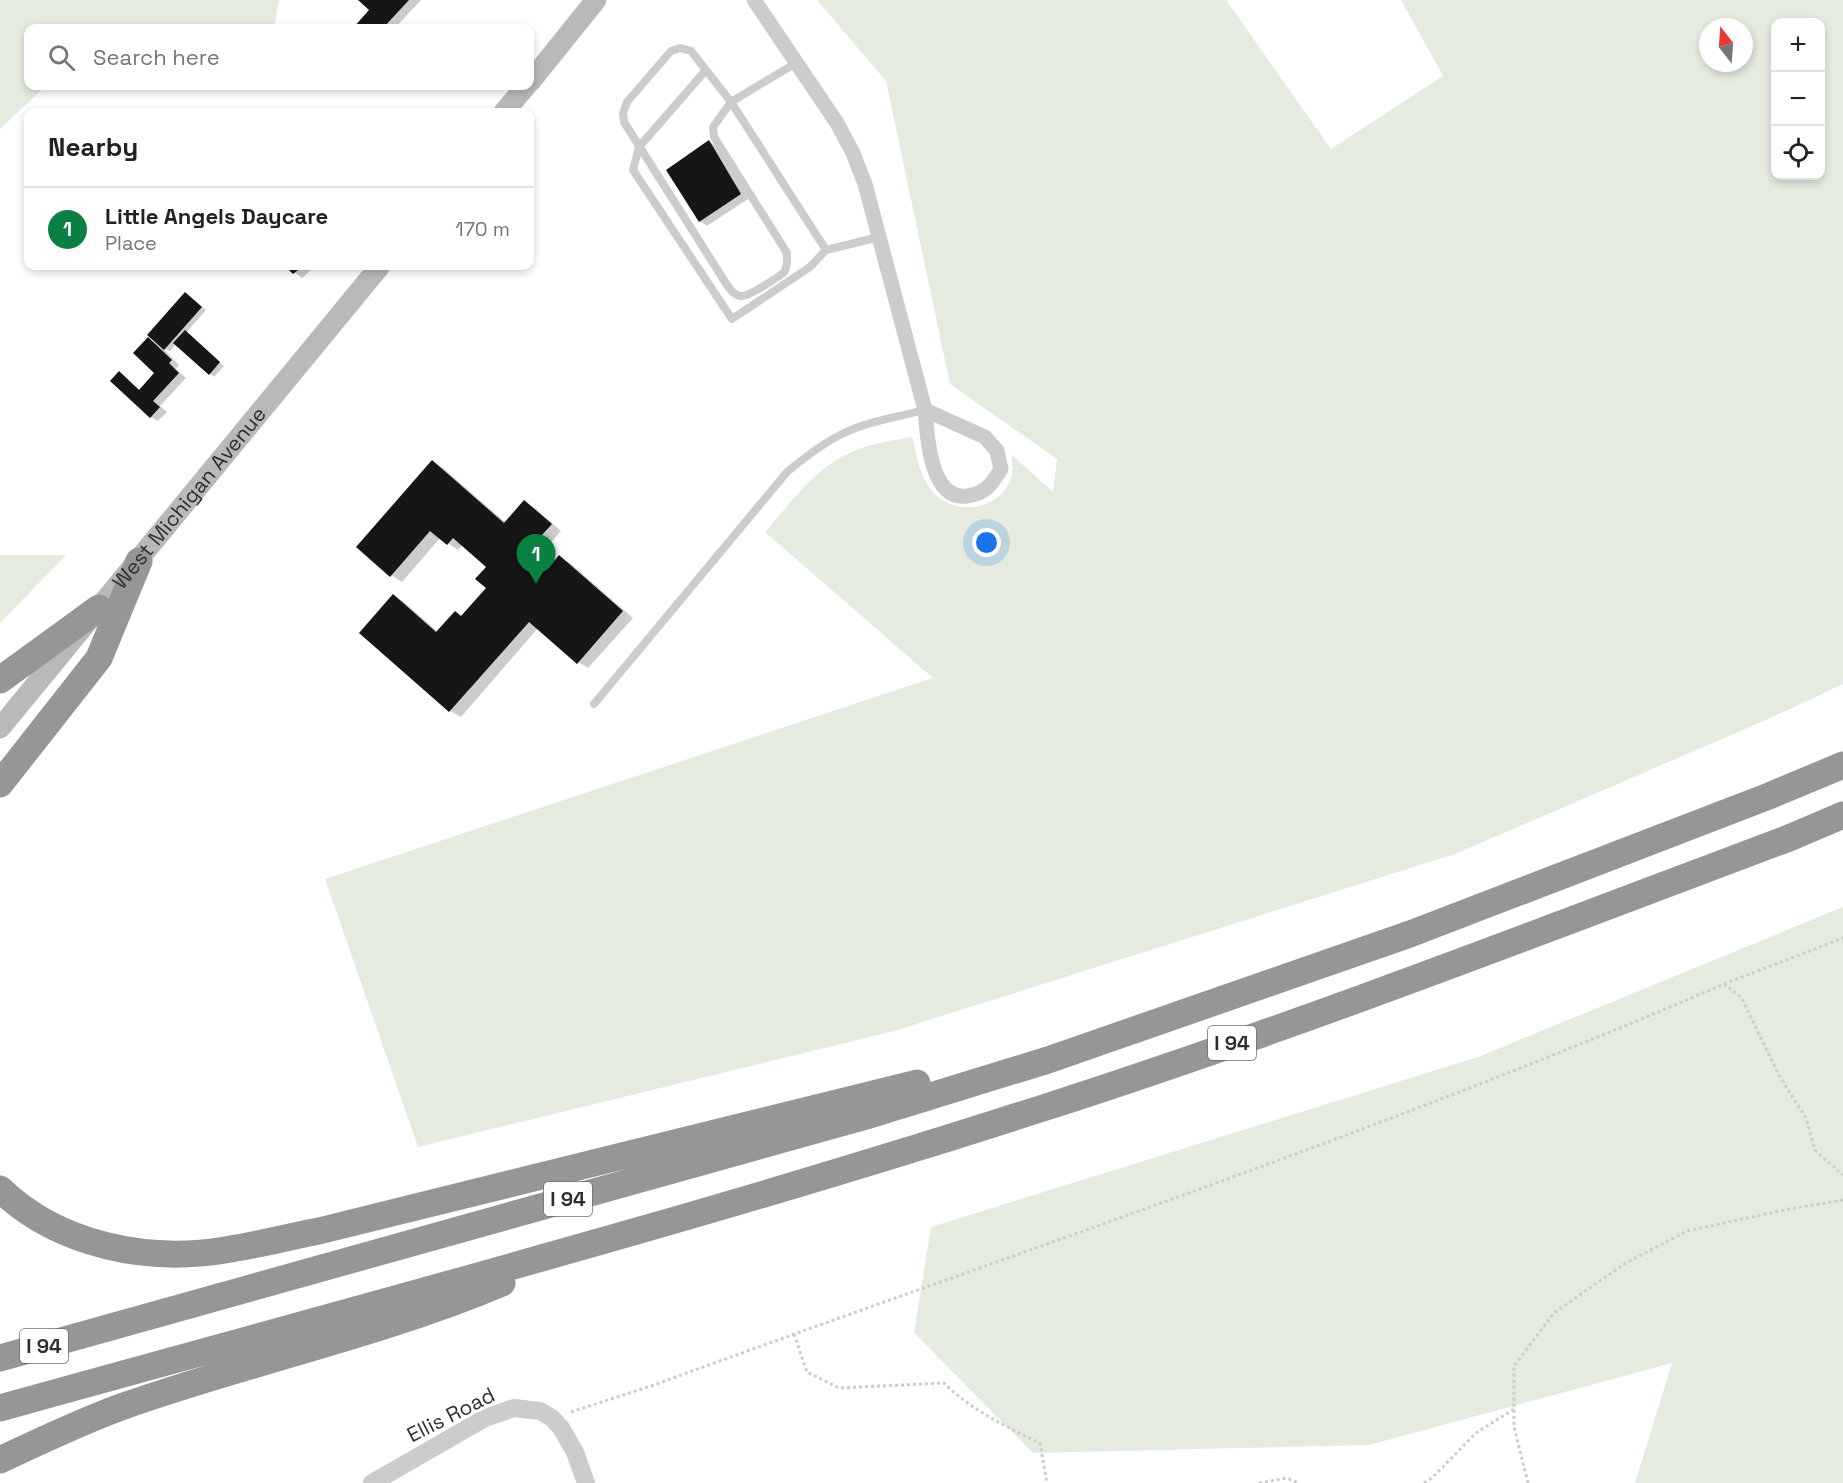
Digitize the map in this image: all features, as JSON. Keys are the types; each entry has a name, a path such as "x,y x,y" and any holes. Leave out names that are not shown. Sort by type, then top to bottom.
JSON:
{"highway":[{"path":"0,784 99,658 139,561"},
{"path":"0,680 99,608"},
{"name":"I 94","path":"0,1358 866,1116 1048,1060 1410,934 1769,796 1843,765"},
{"name":"I 94","path":"0,1408 611,1238 852,1168 1092,1091 1380,992 1789,838 1843,815"},
{"path":"0,1189 34,1215 74,1236 118,1249 167,1254 224,1250 319,1231 984,1067 1048,1060"},
{"path":"0,1460 121,1407 449,1305 611,1238"}],"main road":[{"path":"534,77 596,0"},
{"path":"507,108 523,90"},
{"name":"West Michigan Avenue","path":"0,728 377,270"}],"street":[{"path":"754,0 837,123 853,153 865,184 925,410 928,445 934,469 943,488 958,497 979,495 992,484 1000,469 997,451 985,437 925,410"},
{"name":"Ellis Road","path":"372,1483 499,1412 514,1408 527,1408 540,1412 557,1423"},
{"path":"557,1423 575,1452 586,1483"}],"lane":[{"path":"796,63 730,102 713,127 714,137 787,253 784,272 743,297 734,294 727,285 624,122 623,112 627,102 671,51 680,48 691,51 730,102 826,250"},
{"path":"706,70 639,147 633,170 732,319 810,267 826,250 879,237"},
{"path":"594,704 787,472 814,450 844,433 925,410"}],"path":[{"path":"557,1423 574,1409 654,1385 1156,1205 1447,1096 1843,938"},
{"path":"1724,984 1741,997 1780,1079 1806,1118 1815,1150 1843,1175"},
{"path":"1528,1483 1514,1427 1514,1366 1554,1313 1624,1264 1687,1231 1843,1200"},
{"path":"794,1334 807,1372 839,1388 944,1383 959,1398 990,1418 1040,1443 1047,1483"},
{"path":"1424,1483 1432,1478 1476,1433 1514,1409"},
{"path":"1259,1483 1287,1478 1299,1483"}],"shaded area":[{"path":"0,0 279,0 275,24 24,24 24,90 42,90 0,129"},
{"path":"817,0 1226,0 1331,149 1443,76 1401,0 1843,0 1843,684 1766,720 1455,854 894,1031 418,1147 325,879 933,678 765,532 797,494 832,463 874,444 912,437 925,481 943,501 965,507 988,503 998,497 1006,489 1011,478 1012,455 1053,492 1057,459 950,384 886,81"},
{"path":"0,555 66,555 0,623"},
{"path":"1843,907 1843,1483 1635,1483 1672,1363 1369,1445 1033,1453 914,1333 931,1227 1478,1057"}],"building":[{"path":"358,0 409,0 387,24 357,24 369,10"},
{"path":"709,140 741,194 699,222 666,170"},
{"path":"185,292 202,307 164,350 147,335"},
{"path":"185,330 220,362 209,375 173,343"},
{"path":"148,337 172,360 169,363 179,373 153,401 160,407 150,418 110,381 119,371 139,390 154,373 133,353"},
{"path":"432,460 504,523 524,500 552,524 530,548 550,566 559,555 623,611 577,664 529,622 449,712 359,633 393,594 436,632 455,611 461,616 486,588 475,579 486,567 453,538 447,545 430,531 390,577 356,547"}],"place":[{"name":"Little Angels Daycare","path":"536,584"}]}
